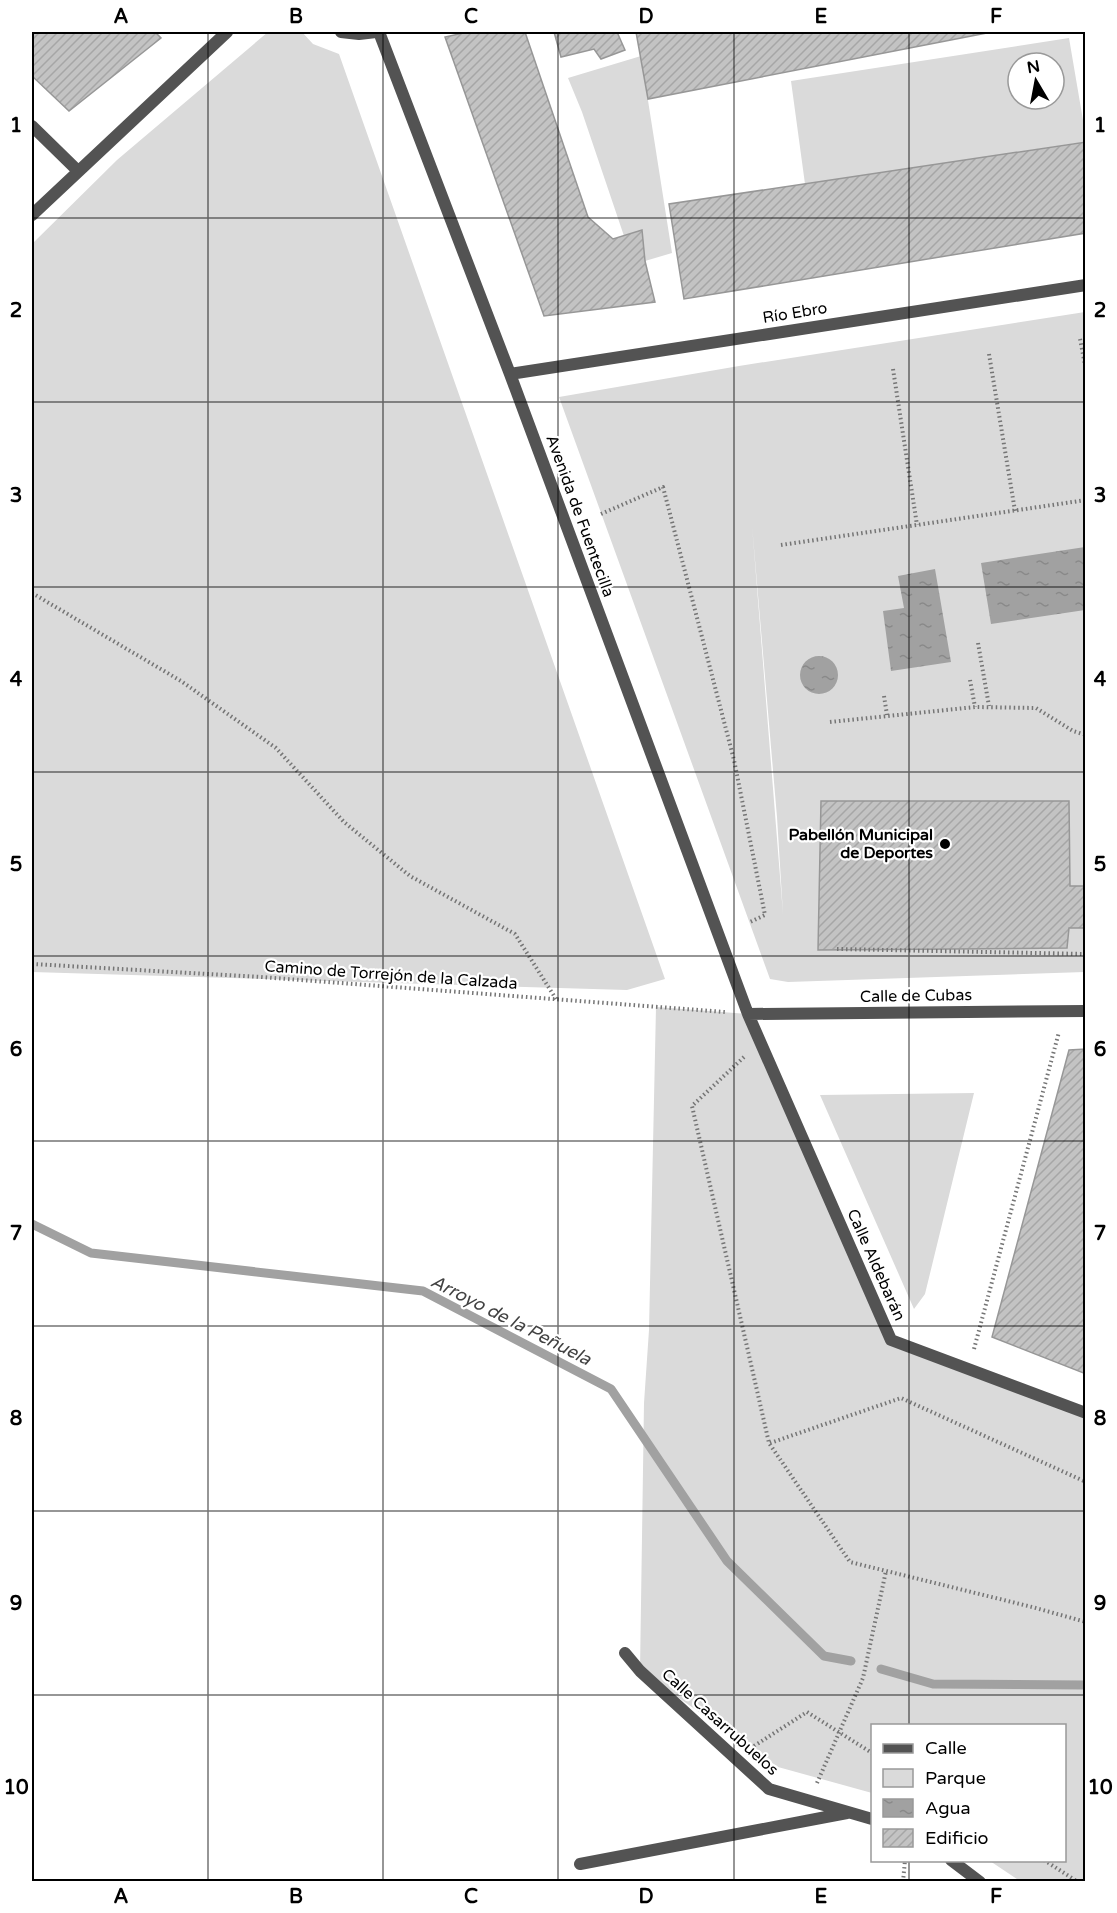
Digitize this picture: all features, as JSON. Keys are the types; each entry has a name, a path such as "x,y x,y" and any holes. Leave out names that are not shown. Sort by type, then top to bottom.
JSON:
{"street":[{"path":"32,215 227,32"},
{"path":"341,32 359,34 378,32"},
{"name":"Avenida de Fuentecilla","path":"378,32 510,374 748,1014"},
{"path":"32,126 78,171"},
{"name":"Río Ebro","path":"510,374 1086,285"},
{"name":"Calle de Cubas","path":"748,1014 1086,1011"},
{"name":"Calle Aldebarán","path":"748,1014 891,1340 1086,1413"},
{"name":"Calle Casarrubuelos","path":"625,1653 640,1671 769,1789 871,1818"},
{"path":"580,1864 851,1812"},
{"path":"954,1862 980,1881"}],"path":[{"path":"1080,339 1086,370"},
{"path":"989,354 1015,511"},
{"path":"893,369 917,525"},
{"path":"601,514 663,487 741,793 765,915 750,922"},
{"path":"781,545 1086,500"},
{"path":"32,593 181,681 276,748 344,822 410,876 515,934 556,999"},
{"path":"978,643 989,706"},
{"path":"970,680 975,707"},
{"path":"884,696 887,715"},
{"path":"830,722 989,706 1036,708 1073,731 1086,735"},
{"path":"837,949 1086,954"},
{"name":"Camino de Torrejón de la Calzada","path":"32,964 261,977 748,1014"},
{"path":"969,1369 1065,1011"},
{"path":"760,1042 692,1106 769,1443 850,1562 1086,1622"},
{"path":"769,1443 901,1398 1086,1482"},
{"path":"809,1800 863,1678 886,1571"},
{"path":"735,1758 807,1712 871,1752"},
{"path":"903,1881 905,1862"},
{"path":"1047,1862 1078,1881"}],"green space":[{"path":"268,32 302,32 313,44 339,54 665,979 627,990 32,972 32,244 117,160"},
{"path":"1069,38 1085,142 805,184 791,81"},
{"path":"641,56 672,253 645,261 642,230 624,236 582,112 568,78"},
{"path":"1085,312 1085,972 788,982 770,979 559,397 739,366","holes":["752,525 777,817 783,914"]},
{"path":"656,1007 748,1014 891,1340 1085,1413 1085,1881 1020,1881 992,1862 1066,1862 1066,1724 871,1724 871,1793 778,1767 640,1671 644,1403 649,1330"},
{"path":"974,1093 925,1294 914,1309 820,1095"}],"water":[{"path":"1085,547 1085,610 991,624 981,563"},
{"path":"935,569 951,662 891,671 883,611 904,608 898,576"},
{"path":"819,656 832,662 838,675 832,688 819,694 806,688 800,675 806,662"}],"building":[{"path":"32,32 155,32 161,38 69,111 32,76"},
{"path":"468,32 525,32 588,217 613,239 642,230 645,261 655,302 544,316 445,37"},
{"path":"554,32 617,32 625,50 601,59 594,49 561,57"},
{"path":"636,32 992,32 648,99"},
{"path":"1086,142 1086,233 684,299 669,204"},
{"name":"Pabellón Municipal de Deportes","path":"821,801 1069,801 1070,886 1086,886 1086,928 1069,928 1067,948 818,950"},
{"path":"1086,1049 1086,1374 992,1337 1069,1050"}],"waterway":[{"name":"Arroyo de la Peñuela","path":"32,1224 91,1253 423,1291 611,1389 727,1561 824,1656 851,1661"},
{"name":"Arroyo de la Peñuela","path":"881,1669 933,1684 1086,1685"}],"place":[{"name":"Pabellón Municipal de Deportes","path":"945,844"}]}
